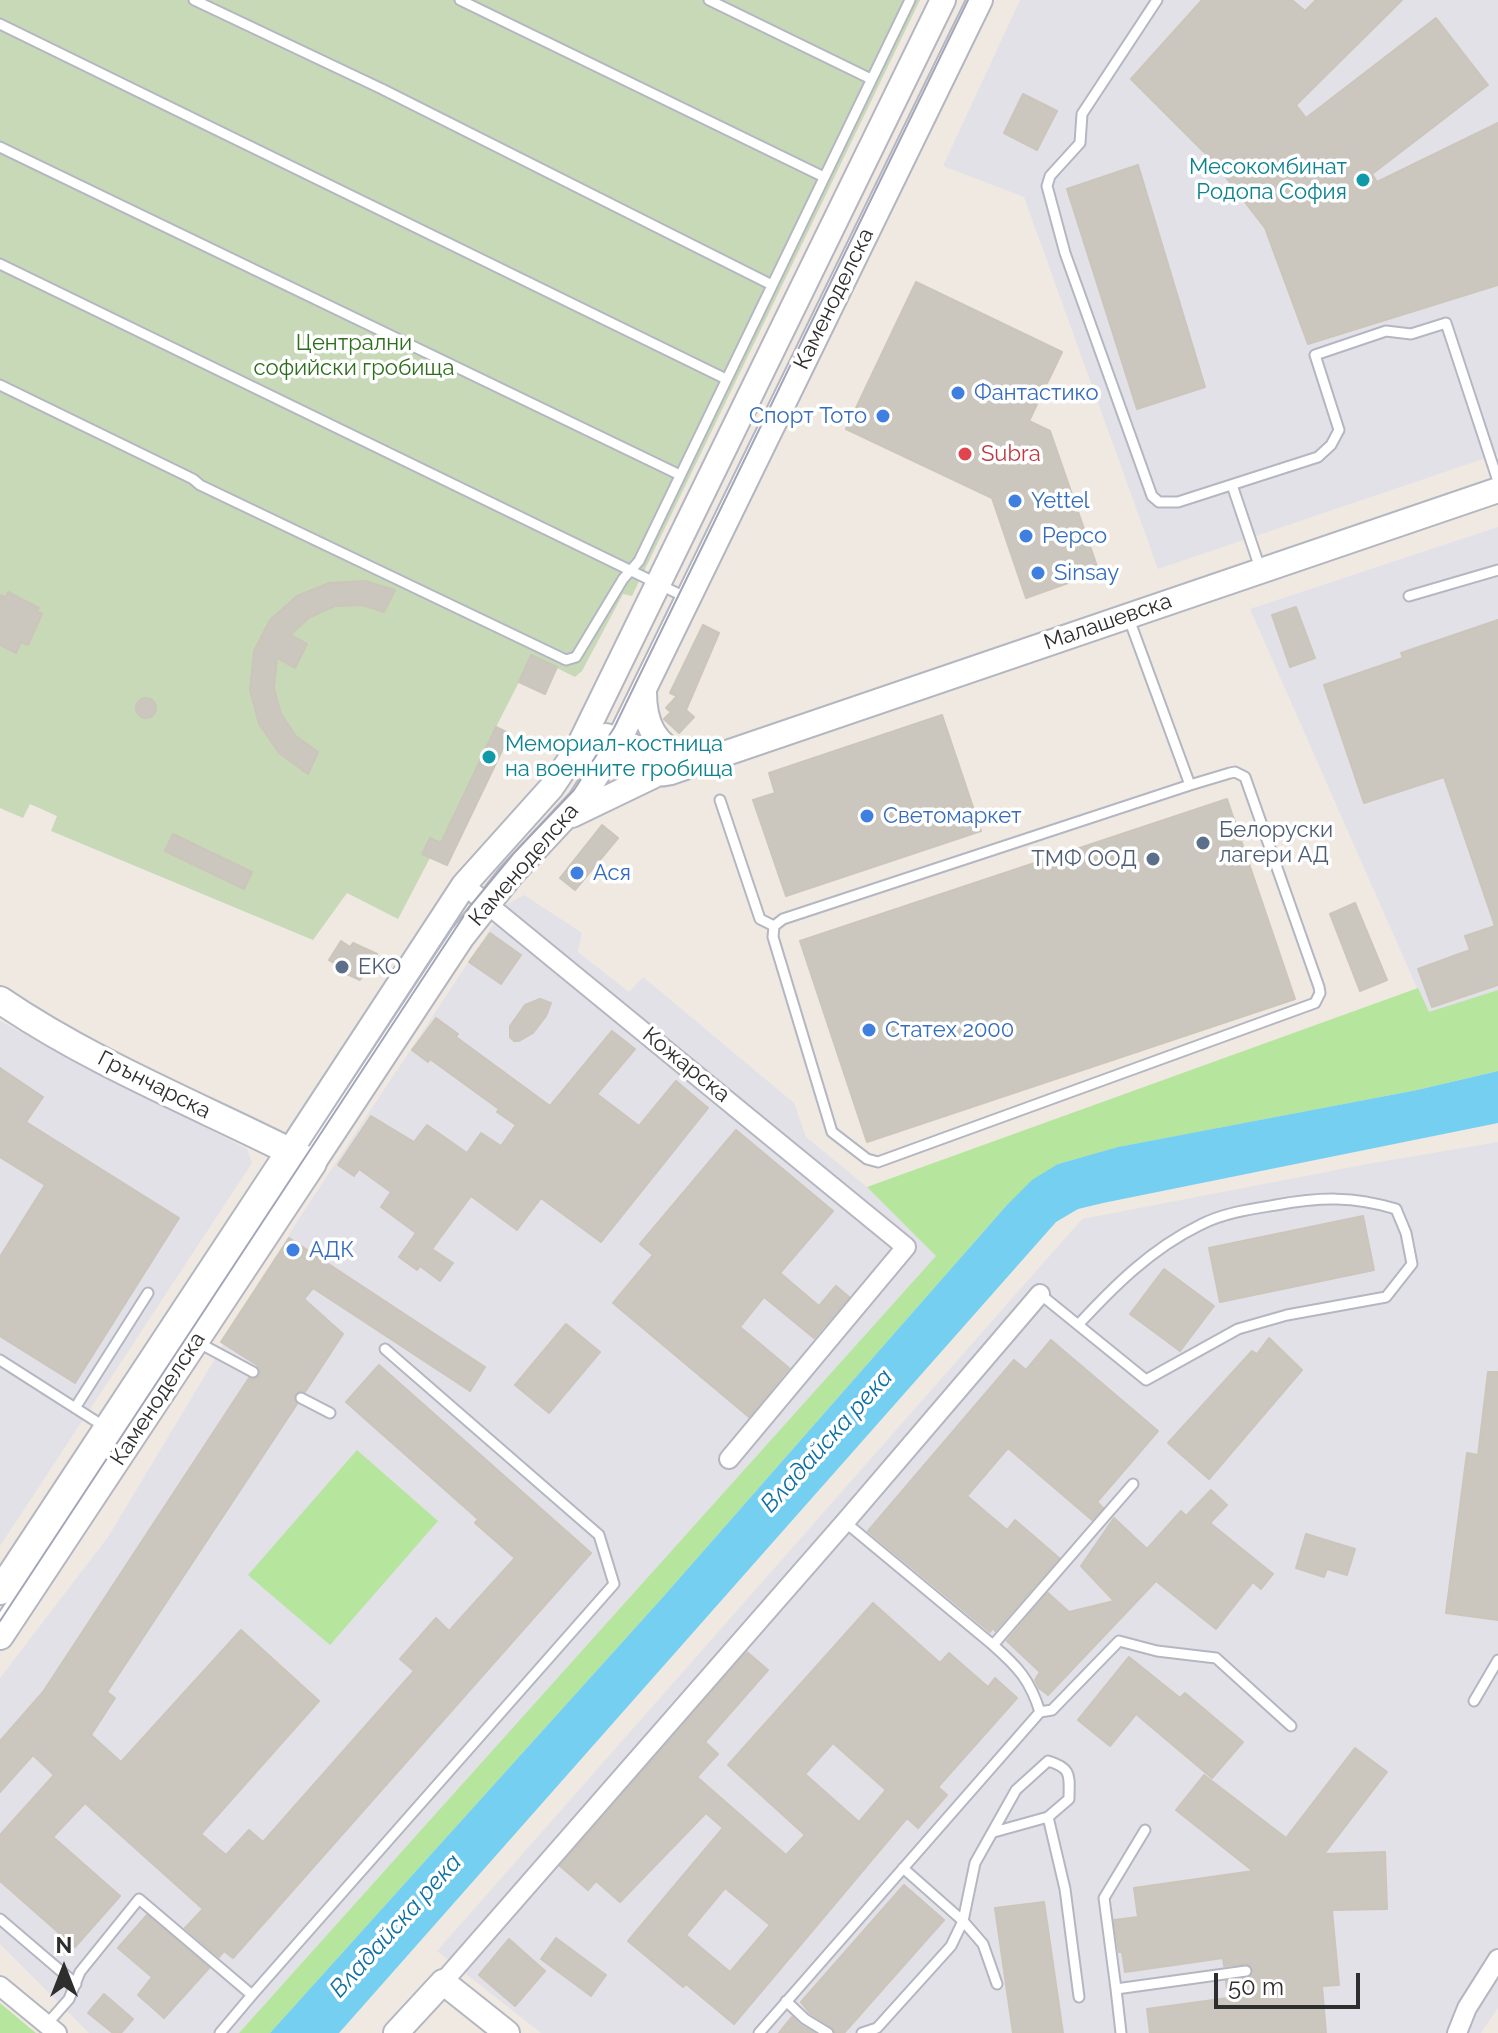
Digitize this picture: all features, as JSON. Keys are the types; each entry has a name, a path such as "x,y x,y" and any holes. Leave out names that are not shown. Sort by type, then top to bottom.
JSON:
{"main road":[{"name":"Грънчарска","path":"0,1000 130,1075 301,1157"},
{"name":"Каменоделска","path":"118,1435 196,1342 301,1157"},
{"name":"Каменоделска","path":"0,1636 6,1600 301,1157"}],"street":[{"name":"Каменоделска","path":"301,1157 464,885 551,788 583,738 943,0"},
{"name":"Каменоделска","path":"301,1157 487,903 580,801 612,751 980,0"},
{"name":"Малашевска","path":"612,751 626,770 653,776 1498,490"},
{"path":"644,690 645,717 652,734 671,752 686,758"},
{"name":"Малашевска","path":"583,738 612,751 658,757 719,754"},
{"path":"563,820 653,776"},
{"name":"Кожарска","path":"464,885 906,1247 729,1459"},
{"path":"396,2033 845,1522 1040,1294"},
{"path":"1457,2033 1467,2008 1498,1959"},
{"path":"443,1982 507,2033"},
{"path":"0,1986 52,2029"}],"lane":[{"path":"194,0 382,89 772,285"},
{"path":"460,0 824,177"},
{"path":"709,0 871,79"},
{"path":"0,385 200,485 566,660 576,657 623,579 639,561 910,0"},
{"path":"1157,0 1082,114 1080,143 1050,176 1047,196 1152,496 1168,504 1318,457 1331,445 1339,430 1315,355 1386,331 1411,334 1446,323 1498,481"},
{"path":"0,24 726,379"},
{"path":"0,147 680,475"},
{"path":"0,264 688,598"},
{"path":"1232,485 1261,571"},
{"path":"1409,596 1498,570"},
{"path":"1128,615 1190,785"},
{"path":"1235,772 1245,777 1319,987 1320,993 1315,1003 881,1161 867,1159 832,1132 773,937 774,926 783,919 1190,785 1235,772"},
{"path":"720,800 760,919 774,926"},
{"path":"1040,1294 1078,1325 1146,1380 1238,1329 1287,1315 1386,1297 1412,1264 1406,1233 1396,1209 1367,1200 1315,1197 1239,1211 1201,1224 1155,1252 1118,1281 1078,1325"},
{"path":"75,1408 148,1293"},
{"path":"196,1342 253,1372"},
{"path":"220,2033 614,1584 599,1535 385,1349"},
{"path":"0,1360 118,1435"},
{"path":"301,1398 330,1413"},
{"path":"993,1645 1133,1484"},
{"path":"845,1522 1021,1670 1034,1692 1040,1712"},
{"path":"759,2033 1040,1712 1052,1710 1119,1641 1157,1651 1216,1658 1291,1726"},
{"path":"1474,1701 1498,1660"},
{"path":"862,2033 877,2028 951,1946 963,1921 975,1863 1016,1790 1048,1761 1062,1765 1069,1774 1069,1799 1048,1817 994,1832"},
{"path":"1048,1817 1065,1889 1079,1997"},
{"path":"1121,2033 1104,1898 1145,1830"},
{"path":"903,1868 963,1921 983,1944 997,1984"},
{"path":"52,2029 80,1972 139,1899 252,1995"},
{"path":"0,1919 76,1984"},
{"path":"1116,1989 1246,1971"},
{"path":"786,2001 805,2019 828,2033"}],"shaded area":[{"path":"1020,0 1498,0 1498,454 1158,569 1024,197 943,166"},
{"path":"1498,527 1498,990 1428,1013 1250,609"},
{"path":"524,895 582,933 578,952 629,992 643,977 794,1103 806,1137 867,1187 937,1256 239,2033 89,2033 0,1944 0,1678 108,1537 298,1220 506,905"},
{"path":"0,1021 247,1149 252,1163 0,1546"},
{"path":"1498,1142 1498,2008 1481,2033 541,2033 437,1951 1082,1219"}],"green space":[{"name":"Централни софийски гробища","path":"0,0 920,0 632,596 623,594 582,671 575,677 557,668 545,694 519,682 496,727 510,734 447,865 430,858 398,919 347,893 313,940 51,831 57,816 30,804 23,818 0,808"},
{"path":"1418,988 1429,1012 1498,990 1498,1071 1417,1090 1119,1147 1058,1164 1006,1206 663,1597 270,2033 239,2033 936,1256 867,1187"},
{"path":"357,1450 438,1521 330,1645 248,1575"},
{"path":"0,2003 36,2033 0,2033"}],"water":[{"name":"Владайска река","path":"1498,1071 1498,1123 1103,1203 1078,1209 1056,1222 339,2033 270,2033 663,1597 1032,1180 1058,1164 1118,1147 1417,1090"}],"building":[{"name":"Месокомбинат Родопа София","path":"1202,0 1292,0 1305,11 1316,0 1402,0 1296,105 1306,118 1436,18 1488,85 1372,174 1377,182 1498,123 1498,285 1308,344 1265,228 1214,162 1131,79"},
{"path":"1023,94 1057,111 1037,150 1004,133"},
{"path":"1138,165 1205,387 1137,409 1067,189"},
{"path":"916,282 1062,352 1029,421 1050,431 1099,572 1026,598 992,498 846,429"},
{"path":"365,581 395,590 384,612 362,605 335,606 310,617 290,635 307,644 295,668 277,658 274,688 281,714 296,736 318,752 308,774 279,753 259,724 250,690 254,651 270,620 297,596 329,583"},
{"path":"8,592 39,608 37,612 42,614 28,645 21,642 16,653 0,645 0,595 6,597"},
{"path":"1296,607 1315,658 1290,667 1272,615"},
{"path":"1498,620 1498,985 1432,1007 1418,969 1470,950 1465,936 1495,926 1444,777 1364,803 1324,685 1403,658 1401,653"},
{"path":"703,625 719,633 686,710 694,717 679,733 664,719 671,712 666,708 677,696 670,693"},
{"path":"531,655 557,667 545,694 519,682"},
{"path":"146,698 153,701 156,708 153,715 146,718 139,715 136,708 139,701"},
{"name":"Светомаркет","path":"942,715 981,831 786,896 753,800 775,793 769,773"},
{"path":"496,727 510,734 447,865 422,854 430,838 441,843"},
{"path":"1227,799 1295,999 867,1142 800,941"},
{"path":"602,825 618,838 575,890 560,878"},
{"path":"173,834 252,872 244,889 165,851"},
{"path":"1355,903 1387,980 1360,991 1330,914"},
{"path":"490,933 521,955 501,984 469,962"},
{"path":"341,941 350,947 353,943 377,954 360,980 336,969 338,966 329,960"},
{"path":"540,999 551,1003 546,1016 533,1033 514,1041 510,1037 510,1026 525,1005"},
{"path":"436,1018 458,1034 456,1037 550,1106 612,1031 635,1049 597,1094 639,1126 676,1081 708,1108 601,1242 541,1198 517,1230 471,1196 432,1249 453,1263 440,1281 420,1266 417,1270 399,1257 416,1233 381,1207 391,1192 359,1169 354,1176 338,1165 371,1116 414,1142 427,1125 467,1153 481,1133 501,1146 516,1125 430,1059 428,1062 412,1050"},
{"path":"0,1068 43,1097 26,1122 179,1218 75,1383 0,1336 0,1257 45,1185 0,1157"},
{"path":"736,1130 833,1211 780,1273 819,1306 836,1286 849,1297 814,1338 764,1297 740,1327 789,1368 749,1417 613,1303 653,1255 640,1244"},
{"path":"1363,1216 1374,1270 1220,1302 1209,1248"},
{"path":"289,1238 485,1367 470,1391 313,1288 304,1299 343,1334 305,1392 295,1394 297,1404 107,1692 115,1698 91,1735 121,1762 241,1630 319,1701 201,1834 226,1855 249,1830 263,1842 414,1671 400,1659 436,1618 449,1631 515,1558 475,1523 478,1519 346,1402 379,1365 591,1553 233,1958 224,1951 219,1957 185,1928 203,1909 85,1803 53,1837 120,1896 75,1947 0,1881 0,1835 54,1775 33,1755 0,1792 0,1741 43,1692 249,1378 259,1376 257,1365 221,1342"},
{"path":"1164,1269 1214,1306 1180,1351 1130,1314"},
{"path":"566,1324 600,1352 549,1413 515,1385"},
{"path":"1269,1338 1302,1370 1209,1479 1168,1443 1252,1351 1257,1354"},
{"path":"1051,1340 1158,1431 1097,1502 1103,1508 1092,1520 1008,1448 967,1496 1007,1530 1015,1520 1059,1558 995,1631 993,1628 990,1632 868,1531 1014,1360 1026,1370"},
{"path":"1488,1372 1498,1372 1498,1620 1446,1613 1467,1453 1478,1455"},
{"path":"1211,1490 1227,1505 1210,1523 1273,1574 1261,1589 1253,1582 1216,1629 1156,1581 1048,1695 1039,1688 1035,1680 1040,1672 1007,1641 1048,1593 1069,1612 1114,1601 1081,1566 1114,1518 1147,1549 1181,1511 1186,1516"},
{"path":"1306,1534 1355,1549 1347,1575 1327,1569 1324,1577 1296,1568"},
{"path":"873,1603 940,1663 949,1653 988,1687 995,1678 1017,1698 938,1787 947,1795 918,1828 907,1818 734,2024 628,1941 723,1828 706,1813 620,1902 596,1881 588,1890 560,1866 747,1652 768,1670 705,1742 718,1754 697,1777 786,1855 805,1835 728,1765","holes":["833,1743 886,1790 859,1822 805,1774","725,1888 770,1925 730,1972 686,1935"]},
{"path":"1129,1657 1180,1698 1185,1693 1243,1742 1212,1778 1136,1714 1110,1746 1078,1720"},
{"path":"1355,1748 1387,1772 1324,1854 1385,1852 1387,1909 1332,1910 1339,1985 1322,1986 1326,2033 1150,2033 1147,2009 1228,1998 1226,1981 1248,1978 1253,1971 1248,1964 1224,1966 1223,1958 1125,1972 1114,1920 1138,1917 1134,1888 1253,1871 1176,1810 1204,1775 1286,1838"},
{"path":"904,1885 944,1920 844,2033 835,2033 832,2027 810,2013 801,2002"},
{"path":"1044,1902 1063,2033 1013,2033 995,1908"},
{"path":"147,1915 209,1968 164,2018 138,1995 152,1977 118,1948"},
{"path":"556,1938 606,1975 591,1996 541,1959"},
{"path":"509,1939 545,1971 515,2006 479,1975"},
{"path":"104,1994 133,2019 121,2033 113,2033 88,2013"},
{"path":"792,2017 800,2025 814,2033 779,2033"}],"tram line":[{"path":"0,1621 471,905 514,853 574,790 614,728 968,0"}],"place":[{"name":"Месокомбинат Родопа София","path":"1363,180"},
{"name":"Фантастико","path":"958,393"},
{"name":"Спорт Тото","path":"883,416"},
{"name":"Subra","path":"965,454"},
{"name":"Yettel","path":"1015,501"},
{"name":"Pepco","path":"1026,536"},
{"name":"Sinsay","path":"1038,573"},
{"name":"Мемориал-костница на военните гробища","path":"489,757"},
{"name":"Светомаркет","path":"867,816"},
{"name":"Белоруски лагери АД","path":"1203,843"},
{"name":"ТМФ ООД","path":"1153,859"},
{"name":"Ася","path":"577,873"},
{"name":"EKO","path":"342,967"},
{"name":"Статех 2000","path":"869,1030"},
{"name":"АДК","path":"293,1250"}]}
